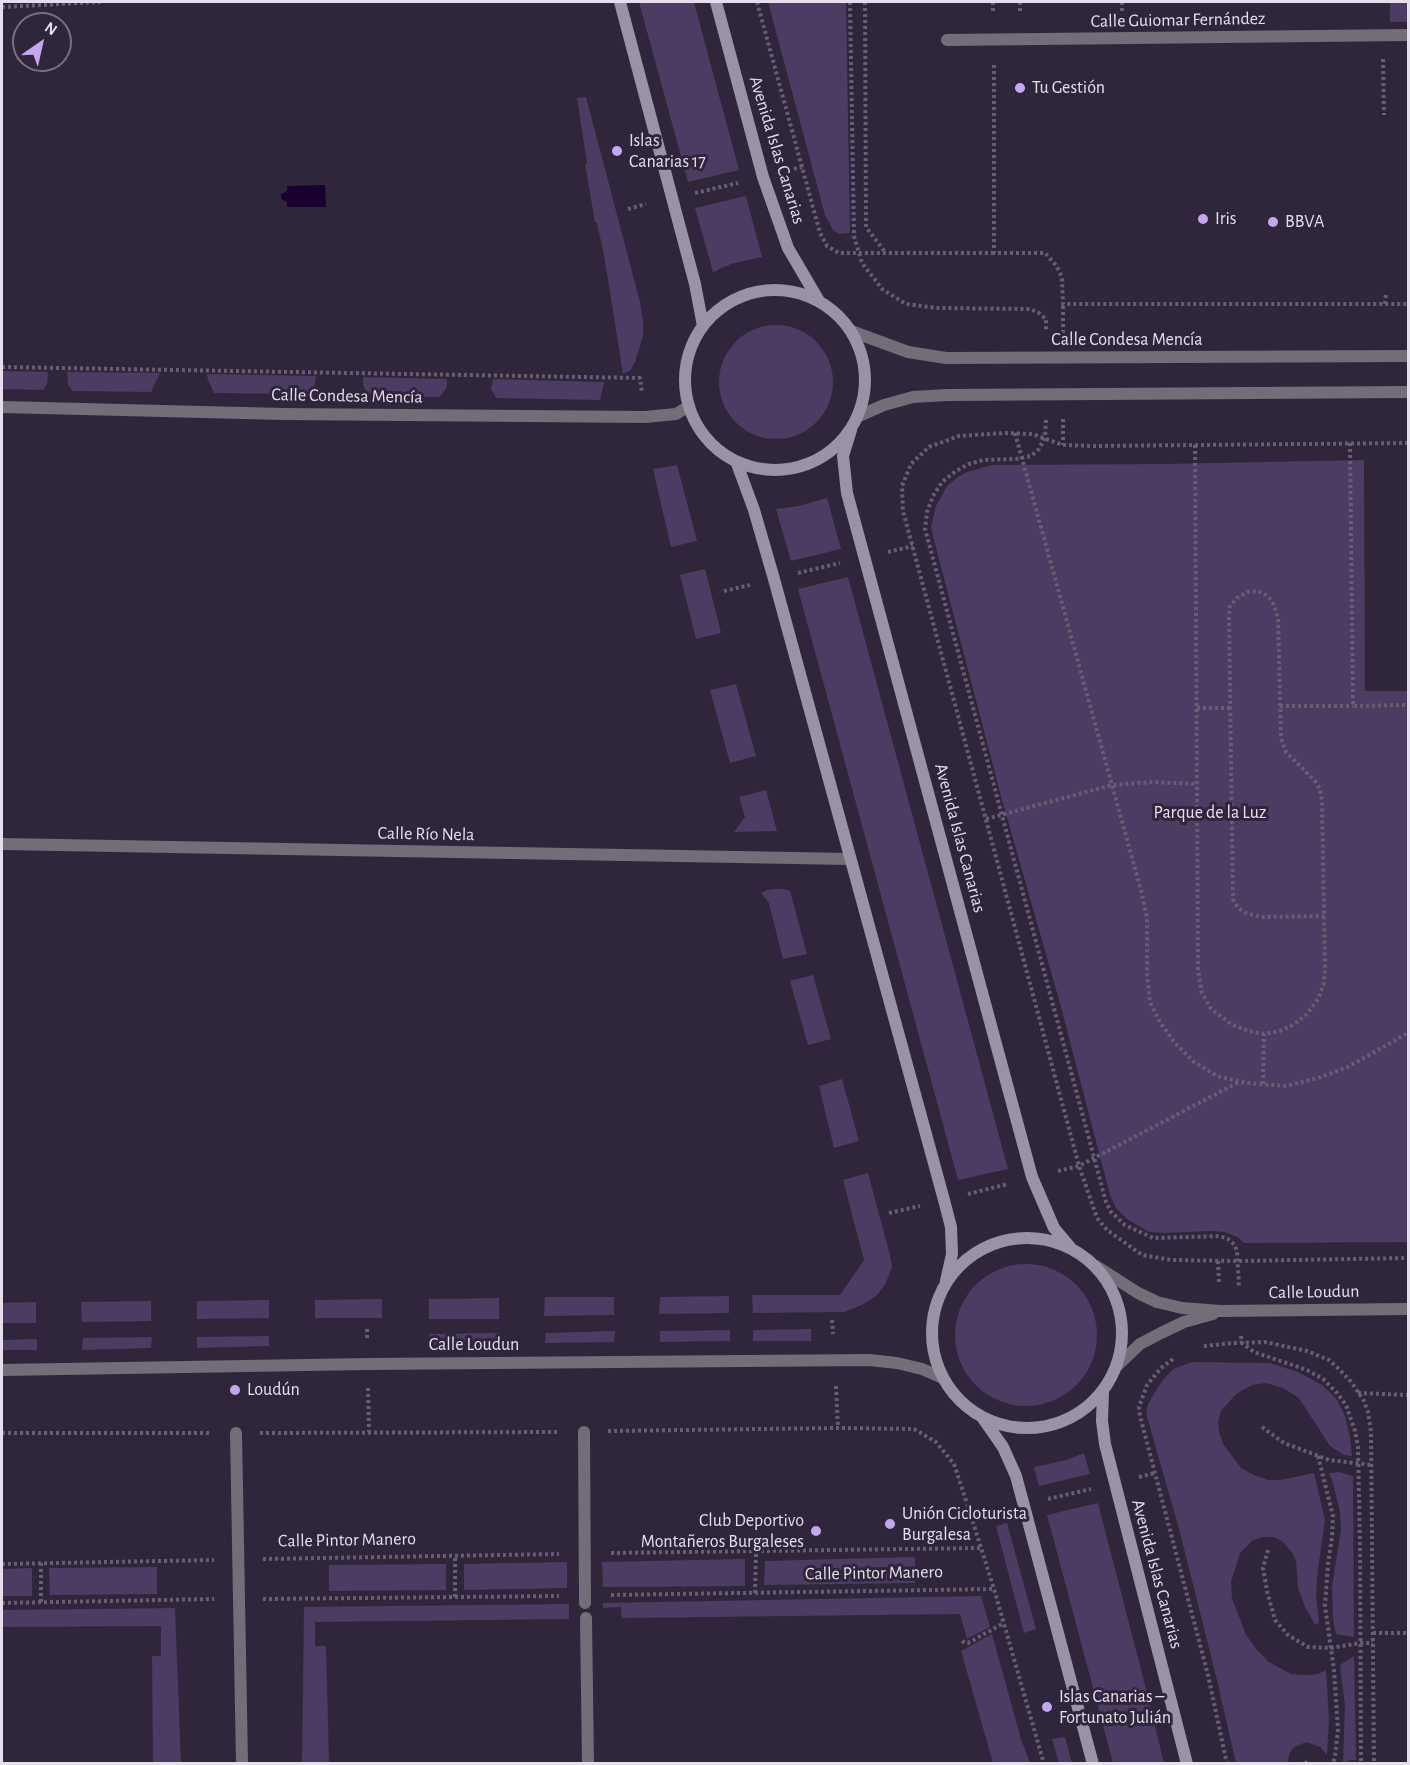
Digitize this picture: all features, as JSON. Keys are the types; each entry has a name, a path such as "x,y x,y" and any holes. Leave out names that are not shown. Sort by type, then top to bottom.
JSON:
{"main road":[{"path":"620,2 692,273 703,326"},
{"name":"Avenida Islas Canarias","path":"716,2 763,177 788,248 820,302"},
{"path":"786,290 804,294 820,302 837,314 851,331 860,349 865,369 865,389 859,416 851,430 830,452 802,467 768,470 736,461 721,452 708,440 689,406 685,376 692,346 703,326 715,312 730,302 757,291 786,290"},
{"name":"Avenida Islas Canarias","path":"851,430 843,456 847,493 1032,1177 1054,1228 1070,1247"},
{"path":"736,461 754,510 774,579 951,1227 952,1254 946,1281 936,1304 931,1329 934,1354 943,1378 953,1394 982,1417 1007,1426 1034,1429 1060,1423 1084,1410 1103,1392 1118,1365 1123,1344 1118,1302 1109,1282 1096,1266 1070,1247 1048,1239 1025,1237 1001,1240 980,1249 961,1262 946,1281"},
{"name":"Avenida Islas Canarias","path":"1103,1392 1102,1421 1105,1444 1187,1764"},
{"path":"982,1417 1003,1447 1016,1476 1093,1764"}],"street":[{"name":"Calle Guiomar Fernández","path":"947,40 1408,35"},
{"name":"Calle Condesa Mencía","path":"851,331 908,352 946,358 1408,356"},
{"path":"859,416 884,405 913,398 947,395 1408,392"},
{"name":"Calle Condesa Mencía","path":"2,407 283,414 645,417 676,414 689,406"},
{"name":"Calle Río Nela","path":"2,844 850,859"},
{"name":"Calle Loudun","path":"1096,1266 1138,1293 1157,1302 1182,1308 1220,1311 1408,1309"},
{"name":"Calle Loudun","path":"1118,1365 1140,1344 1184,1322 1220,1311"},
{"name":"Calle Loudun","path":"2,1370 869,1360 922,1369 943,1378"},
{"path":"584,1432 585,1599"},
{"path":"236,1433 242,1764"},
{"path":"586,1618 588,1764"}],"path":[{"path":"2,7 101,2"},
{"path":"757,2 820,233 827,246 839,252 1045,253 1056,265 1062,277 1063,326"},
{"path":"850,2 854,236 862,263 882,289 906,304 937,308 1030,309 1039,313 1046,319 1046,358"},
{"path":"865,2 866,227 885,252"},
{"path":"993,2 994,253"},
{"path":"783,172 802,167"},
{"path":"692,194 741,182"},
{"path":"628,209 650,204"},
{"path":"1384,304 1386,294"},
{"path":"1063,304 1408,304"},
{"path":"2,367 640,378 642,393"},
{"path":"1046,394 1045,437 1039,449 1030,456 983,460 956,471 942,482 933,496 927,512 925,529 1106,1202 1111,1212 1125,1226 1153,1239 1220,1236 1235,1245 1242,1343 1254,1352 1307,1370 1323,1379 1337,1392 1352,1418 1358,1447 1361,1764"},
{"path":"1015,433 1142,894 1147,918 1147,975 1150,1002 1160,1022 1174,1042 1194,1062 1217,1076 1239,1082 1286,1086 1348,1067 1408,1033"},
{"path":"1408,443 1063,445 1032,434 959,436 929,447 911,464 902,486 903,511 1079,1166 1097,1218 1107,1230 1142,1255 1172,1260 1408,1258"},
{"path":"1350,444 1353,705"},
{"path":"1195,445 1198,970 1202,993 1211,1009 1231,1024 1248,1031 1264,1034 1280,1031 1307,1014 1318,999 1324,983 1325,968 1322,801 1320,789 1286,752 1281,739 1278,618 1274,605 1268,596 1258,591 1247,592 1230,606 1229,616 1233,899 1238,908 1261,917 1324,916"},
{"path":"724,591 914,546"},
{"path":"1280,706 1408,705"},
{"path":"1197,708 1230,708"},
{"path":"986,819 1112,784 1152,782 1198,784"},
{"path":"1263,1084 1264,1034"},
{"path":"889,1213 1079,1166 1239,1082"},
{"path":"367,1327 367,1341"},
{"path":"1195,1348 1265,1342 1306,1351 1329,1360 1341,1371 1358,1393 1368,1412 1372,1465 1374,1764"},
{"path":"1179,1354 1161,1368 1147,1385 1139,1407 1208,1675 1227,1764"},
{"path":"368,1383 369,1432"},
{"path":"1358,1393 1408,1395"},
{"path":"1262,1427 1284,1443 1329,1460 1372,1465"},
{"path":"2,1433 914,1429 936,1442 954,1464 994,1589 1044,1764"},
{"path":"1318,1456 1333,1516 1325,1606 1334,1670 1338,1730 1333,1764"},
{"path":"971,1516 1155,1473"},
{"name":"Calle Pintor Manero","path":"2,1564 981,1548"},
{"path":"1268,1550 1263,1568 1275,1620 1288,1635 1308,1647 1330,1648 1373,1643"},
{"path":"755,1593 756,1551"},
{"path":"455,1598 456,1556"},
{"path":"41,1563 41,1602"},
{"name":"Calle Pintor Manero","path":"2,1603 239,1599 585,1599 755,1593 994,1589"},
{"path":"962,1641 968,1643 1004,1623"},
{"path":"1373,1633 1408,1633"}],"green space":[{"path":"639,2 694,2 739,170 688,182"},
{"path":"768,2 846,2 850,233 839,234 833,230 825,215"},
{"path":"1390,2 1408,2 1408,22 1390,22"},
{"path":"586,97 643,321 643,336 635,362 630,371 623,374 604,255 595,222 585,164 587,163 577,98"},
{"path":"746,196 762,257 731,264 713,272 695,208"},
{"path":"776,325 798,329 808,334 824,350 829,360 833,382 829,404 824,414 808,430 798,435 776,439 754,435 744,430 728,414 723,404 719,382 723,360 728,350 744,334 754,329"},
{"path":"2,371 48,372 47,384 43,390 2,389"},
{"path":"67,372 160,373 151,392 73,391 68,385"},
{"path":"207,374 316,376 314,389 308,394 214,393"},
{"path":"363,377 447,379 447,387 440,397 376,396 366,391"},
{"path":"493,379 604,382 600,400 496,398 491,389"},
{"name":"Parque de la Luz","path":"1364,460 1365,691 1408,691 1408,1242 1244,1243 1238,1237 1224,1232 1149,1232 1127,1219 1116,1208 1110,1195 934,540 931,527 936,506 947,486 958,477 992,465"},
{"path":"677,465 697,541 671,547 653,469"},
{"path":"827,498 841,549 791,561 776,509 799,506"},
{"path":"705,569 721,633 696,639 680,575"},
{"path":"848,577 1008,1169 958,1180 798,589"},
{"path":"736,684 756,756 730,763 710,690"},
{"path":"766,790 777,831 734,832 745,817 739,797"},
{"path":"775,889 790,891 807,954 783,959 769,903 761,893"},
{"path":"813,975 831,1039 808,1045 790,981"},
{"path":"842,1079 859,1141 834,1148 819,1086"},
{"path":"868,1173 892,1267 885,1285 876,1296 844,1312 753,1313 752,1295 840,1295 864,1260 843,1180"},
{"path":"1026,1264 1053,1270 1076,1285 1091,1308 1097,1335 1091,1362 1076,1385 1053,1400 1026,1406 999,1400 976,1385 961,1362 955,1335 961,1308 976,1285 999,1270"},
{"path":"729,1296 729,1313 659,1314 660,1297"},
{"path":"545,1297 614,1297 614,1315 544,1316"},
{"path":"499,1298 499,1319 429,1319 429,1299"},
{"path":"382,1299 382,1318 315,1318 315,1300"},
{"path":"269,1300 269,1318 197,1319 197,1301"},
{"path":"151,1301 151,1321 82,1322 81,1302"},
{"path":"36,1302 36,1323 2,1323 2,1303"},
{"path":"811,1329 811,1341 753,1341 753,1330"},
{"path":"730,1330 730,1341 660,1342 660,1331"},
{"path":"615,1331 614,1342 545,1343 546,1333"},
{"path":"499,1333 499,1344 430,1345 429,1334"},
{"path":"269,1336 269,1346 197,1348 197,1337"},
{"path":"152,1337 151,1348 82,1350 83,1338"},
{"path":"37,1339 37,1350 2,1350 2,1340"},
{"path":"1192,1362 1270,1363 1298,1372 1322,1385 1336,1398 1345,1416 1352,1456 1344,1455 1330,1446 1299,1398 1283,1388 1266,1383 1252,1385 1236,1394 1221,1411 1218,1421 1223,1444 1241,1468 1268,1480 1280,1480 1314,1473 1325,1520 1316,1594 1319,1623 1315,1625 1305,1607 1298,1588 1296,1561 1293,1554 1283,1542 1274,1537 1253,1540 1240,1553 1231,1582 1232,1598 1246,1635 1269,1662 1291,1674 1318,1674 1326,1670 1329,1720 1327,1755 1320,1747 1306,1742 1293,1748 1288,1763 1236,1763 1179,1529 1146,1413 1148,1404 1162,1381 1173,1369"},
{"path":"1084,1453 1090,1474 1039,1486 1034,1467 1067,1460"},
{"path":"1339,1472 1353,1476 1354,1637 1336,1634 1333,1620 1332,1586 1341,1530 1340,1512 1329,1473"},
{"path":"1098,1503 1164,1763 1113,1763 1047,1515"},
{"path":"1007,1523 1036,1629 1024,1633 996,1526"},
{"path":"915,1557 915,1583 764,1585 765,1561"},
{"path":"745,1559 745,1586 603,1587 602,1562"},
{"path":"567,1562 567,1588 464,1590 464,1564"},
{"path":"446,1564 446,1590 329,1591 329,1565"},
{"path":"157,1567 157,1594 50,1595 49,1568"},
{"path":"32,1568 32,1596 2,1596 2,1569"},
{"path":"981,1596 990,1627 967,1639 960,1614 622,1618 621,1607 603,1608 603,1603"},
{"path":"569,1604 569,1619 315,1622 315,1646 326,1646 329,1763 302,1763 304,1607"},
{"path":"175,1608 181,1763 153,1763 152,1656 161,1656 161,1626 2,1627 2,1610"},
{"path":"992,1634 1021,1739 1030,1763 993,1763 961,1651"},
{"path":"1354,1656 1356,1760 1343,1763 1345,1705 1340,1665"},
{"path":"1065,1737 1072,1763 1059,1763 1052,1739"}],"shaded area":[{"path":"325,185 326,207 287,207 287,202 281,199 281,194 287,191 287,186"}],"place":[{"name":"Tu Gestión","path":"1020,88"},
{"name":"Islas Canarias 17","path":"617,151"},
{"name":"Iris","path":"1203,219"},
{"name":"BBVA","path":"1273,222"},
{"name":"Loudún","path":"235,1390"},
{"name":"Unión Cicloturista Burgalesa","path":"890,1524"},
{"name":"Club Deportivo Montañeros Burgaleses","path":"816,1531"},
{"name":"Islas Canarias – Fortunato Julián","path":"1047,1707"}]}
